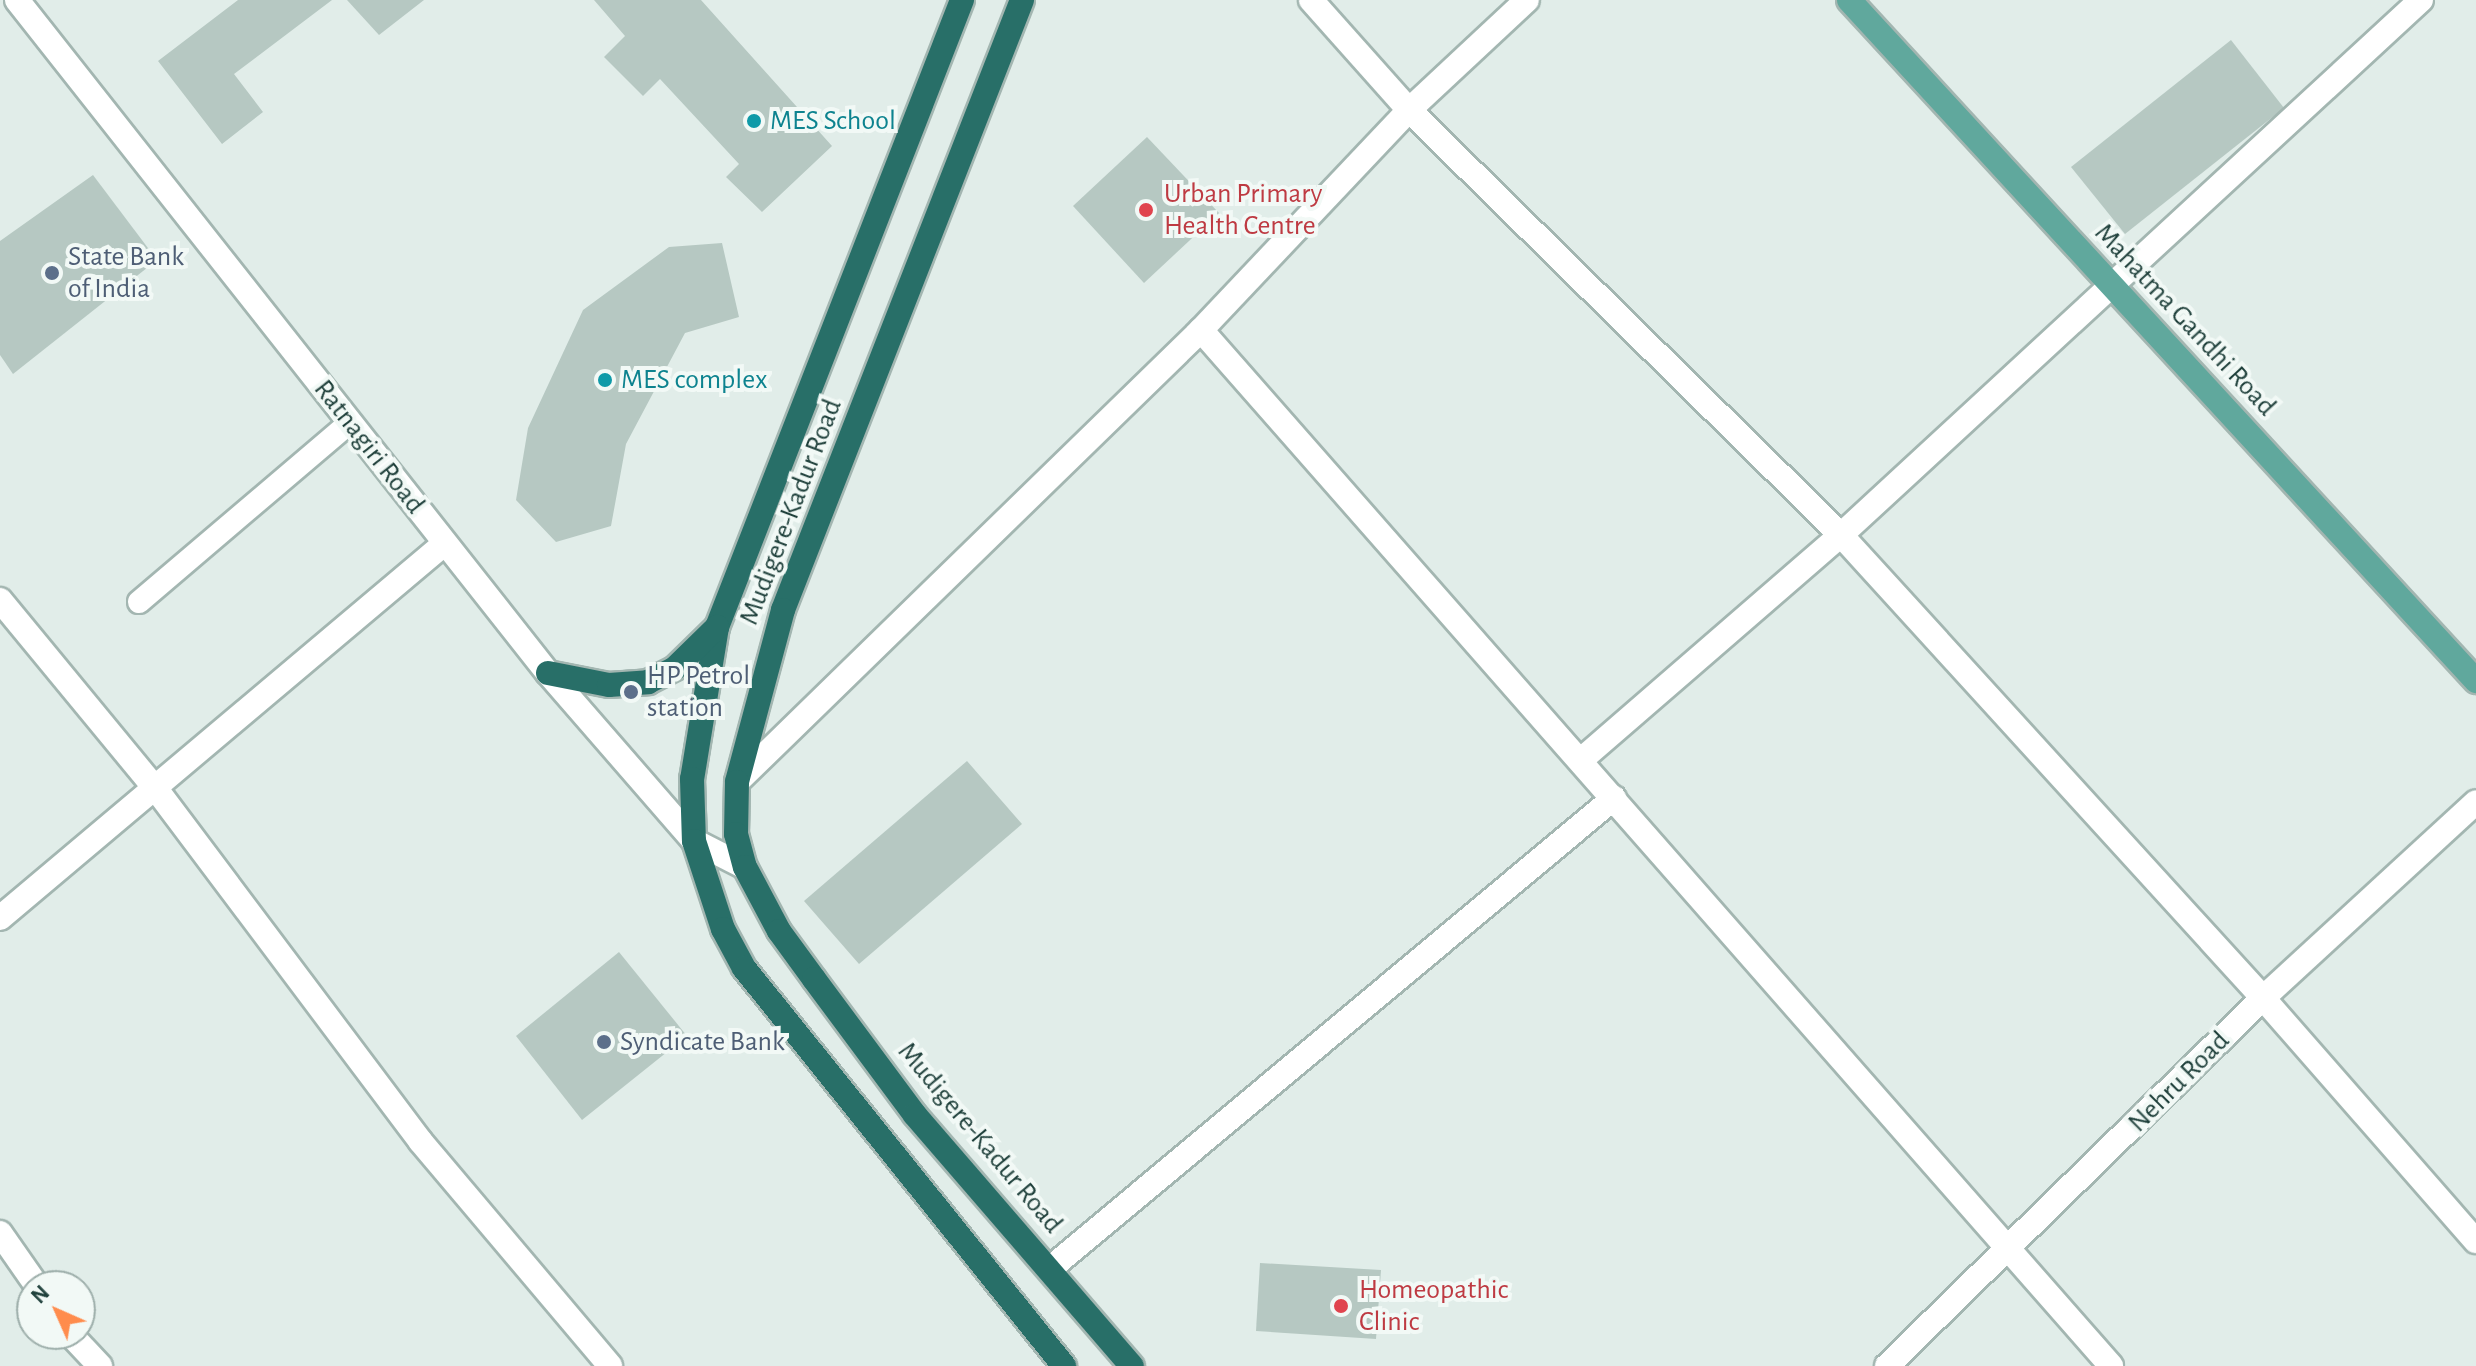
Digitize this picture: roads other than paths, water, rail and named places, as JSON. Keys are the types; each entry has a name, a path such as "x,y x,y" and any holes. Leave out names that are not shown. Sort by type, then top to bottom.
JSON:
{"highway":[{"name":"Mudigere-Kadur Road","path":"962,0 717,627 692,779 694,841 723,929 744,968 1064,1366"},
{"name":"Mudigere-Kadur Road","path":"1022,0 783,610 737,782 736,834 745,867 779,931 915,1115 1052,1267 1132,1366"},
{"path":"548,673 609,685 648,682 675,668 717,627"}],"main road":[{"name":"Mahatma Gandhi Road","path":"1849,0 2476,681"}],"street":[{"name":"Ratnagiri Road","path":"17,0 548,673 694,841 745,867"},
{"path":"1311,0 1409,110 1841,535 2263,998 2476,1241"},
{"path":"737,782 1201,330 1409,110 1527,0"},
{"path":"1581,760 1841,535 2421,0"},
{"path":"1201,330 2012,1248 2111,1366"},
{"path":"0,918 444,544"},
{"path":"0,600 156,789 421,1142 610,1366"},
{"path":"1052,1267 1614,798"},
{"name":"Nehru Road","path":"1887,1366 2012,1248 2263,998 2476,802"},
{"path":"0,1233 26,1270"},
{"path":"85,1350 100,1366"}],"lane":[{"path":"139,602 349,423"}],"place":[{"name":"MES School","path":"754,121"},
{"name":"Urban Primary Health Centre","path":"1146,210"},
{"name":"State Bank of India","path":"52,273"},
{"name":"MES complex","path":"605,380"},
{"name":"HP Petrol station","path":"631,692"},
{"name":"Syndicate Bank","path":"604,1042"},
{"name":"Homeopathic Clinic","path":"1341,1306"}]}
